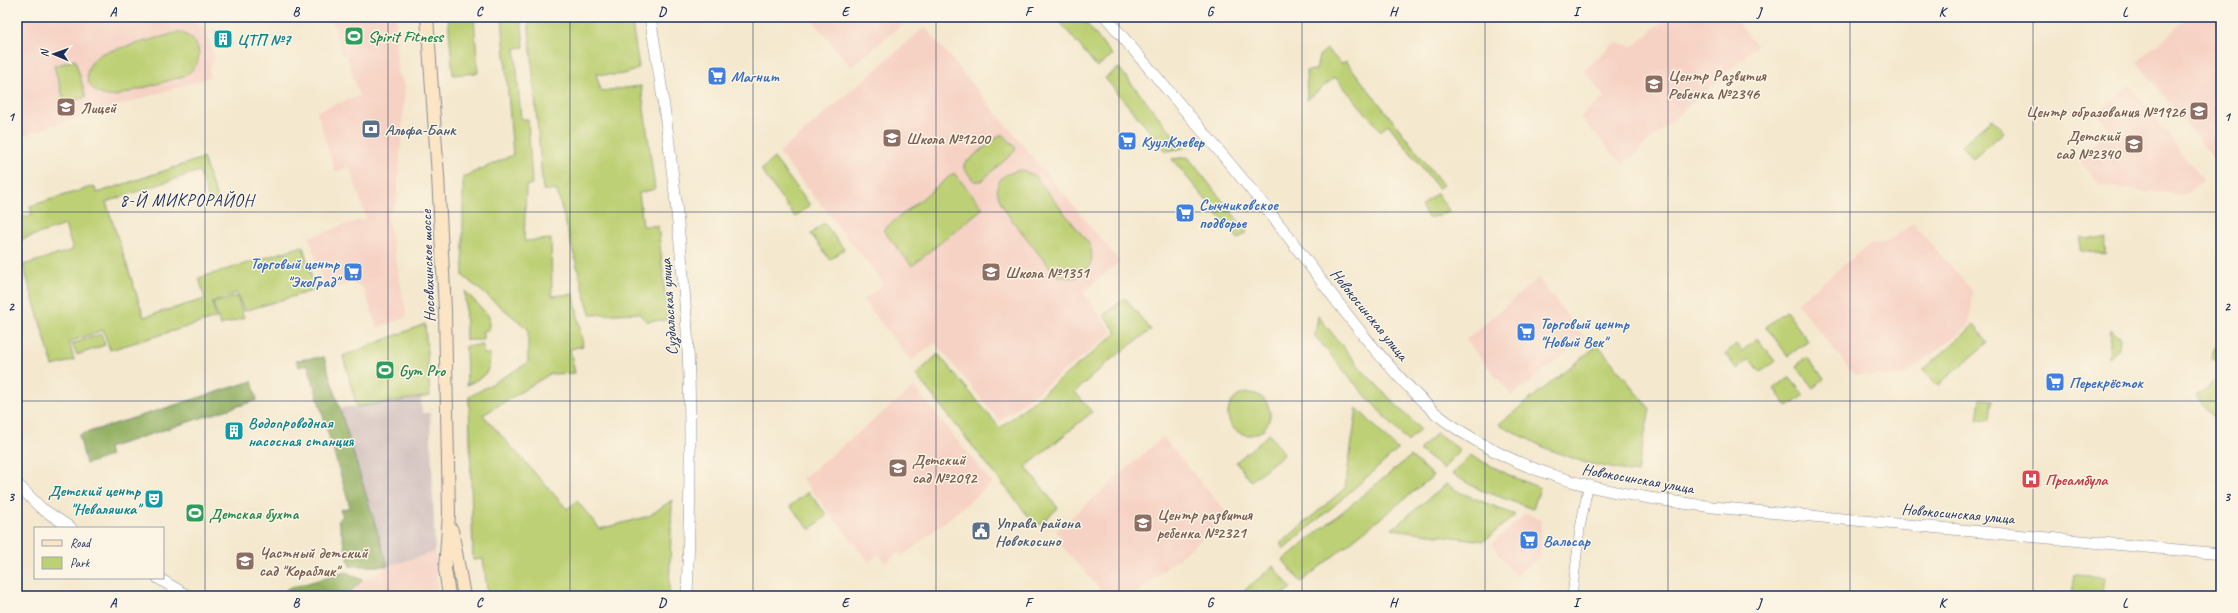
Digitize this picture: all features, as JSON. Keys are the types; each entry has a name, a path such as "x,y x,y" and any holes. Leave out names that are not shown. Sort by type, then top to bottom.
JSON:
{"main road":[{"name":"Носовихинское шоссе","path":"426,17 442,241 449,514 445,569 449,596"},
{"name":"Носовихинское шоссе","path":"449,514 464,596"}],"street":[{"name":"Суздальская улица","path":"650,17 674,184 686,329 690,488 687,596"},
{"name":"Новокосинская улица","path":"1106,17 1270,214 1360,330 1432,410 1484,446 1537,469 1588,487 1644,498 1713,507 2221,554"},
{"path":"17,484 41,508 70,527"},
{"path":"1572,596 1580,528 1588,487"},
{"path":"160,579 188,596"}],"shaded area":[{"name":"Лицей","path":"17,17 190,17 191,21 206,28 215,57 209,69 211,77 17,137"},
{"path":"331,17 396,17 397,72 405,86 397,202 387,215 407,317 377,328 363,287 350,283 326,291 309,237 366,218 350,168 335,172 317,111 359,96 346,55 342,56"},
{"path":"810,17 911,17 851,67"},
{"name":"Центр Развития Ребенка №2346","path":"1667,17 1733,17 1757,46 1623,165 1580,117 1604,97 1584,70 1614,43 1634,46"},
{"name":"Центр образования №1926","path":"2189,17 2221,17 2221,160 2217,163 2137,62"},
{"name":"Школа №1351","path":"925,27 1120,262 1083,292 1113,333 1000,421 935,343 911,361 863,300 884,283 779,153"},
{"name":"Детский сад №2340","path":"2130,85 2204,181 2184,195 2101,186 2078,158 2110,129 2097,113"},
{"path":"1913,223 1973,292 1969,326 1902,376 1854,375 1797,303 1869,245 1887,242"},
{"name":"Торговый центр \"Новый Век\"","path":"1538,278 1585,338 1512,396 1466,340"},
{"name":"Детский сад №2092","path":"914,387 992,483 902,557 898,553 886,563 879,554 869,562 802,479"},
{"path":"421,397 422,413 430,413 435,552 388,566 339,408"},
{"name":"Центр развития ребенка №2321","path":"1163,437 1229,516 1133,596 1106,596 1059,543 1063,539 1056,531"},
{"path":"1526,513 1541,520 1540,557 1515,576 1492,544"},
{"path":"435,552 438,596 346,596 363,580 372,577 388,566"}],"green space":[{"path":"448,17 474,17 478,73 453,75"},
{"path":"502,17 521,17 524,47 515,48 521,119 528,119 532,184 526,186 524,241 551,239 552,296 574,294 583,346 570,349 575,373 550,374 483,415 567,509 577,501 600,529 649,516 672,500 669,596 488,596 483,559 473,560 469,397 528,363 528,329 463,276 463,177 513,155"},
{"path":"528,17 631,17 639,67 624,74 596,74 601,91 641,86 655,189 639,193 643,226 658,226 668,320 646,321 638,313 590,315 557,191 543,190"},
{"path":"1056,17 1081,17 1112,55 1097,67"},
{"path":"179,32 187,35 193,40 199,52 196,65 184,76 116,96 106,96 98,93 88,81 87,74 89,66 103,53"},
{"path":"1327,49 1341,64 1346,61 1443,185 1438,188 1388,124 1381,131 1335,77 1307,100 1306,71 1316,70 1319,56"},
{"path":"75,60 86,97 65,103 54,66"},
{"path":"1119,68 1184,148 1166,151 1105,78"},
{"path":"1992,119 2004,132 1973,159 1962,145"},
{"path":"1000,135 1004,135 1016,148 1014,152 981,181 974,181 964,169 964,164"},
{"path":"1188,157 1247,232 1238,239 1172,159"},
{"path":"203,158 218,201 210,203 199,171 106,202 144,317 205,299 199,278 303,246 315,290 244,311 237,293 212,302 216,318 110,350 103,330 69,342 74,360 53,366 23,265 73,250 65,225 17,241 17,219 32,214 30,206 94,186 97,193"},
{"path":"774,158 810,205 795,217 761,170"},
{"path":"1022,170 1034,175 1090,245 1092,254 1091,262 1085,273 1072,278 1056,275 1004,208 999,198 997,189 1000,180 1008,174"},
{"path":"954,173 983,208 912,266 883,230"},
{"path":"1437,193 1450,212 1428,218 1421,206"},
{"path":"824,223 844,249 830,260 811,234"},
{"path":"2081,237 2106,239 2105,254 2080,251"},
{"path":"465,291 489,316 489,330 483,330 483,340 466,340"},
{"path":"237,296 244,318 220,325 213,303"},
{"path":"1125,298 1151,330 1109,361 1075,392 1092,412 1026,467 1058,508 1037,527 916,375 938,354 1000,428 1117,333 1104,315"},
{"path":"1786,311 1808,341 1788,356 1766,327"},
{"path":"1318,316 1362,370 1420,429 1408,442 1354,383 1315,336"},
{"path":"425,324 430,396 357,407 343,356"},
{"path":"1974,325 1988,342 1937,386 1923,370"},
{"path":"2111,329 2120,338 2119,348 2109,357"},
{"path":"101,334 105,345 77,355 72,344"},
{"path":"1757,339 1775,361 1761,372 1749,359 1737,369 1725,354 1736,344 1742,351"},
{"path":"483,345 483,354 490,354 490,361 487,371 482,377 467,385 466,346"},
{"path":"1598,345 1650,409 1637,473 1586,463 1545,448 1499,424"},
{"path":"2215,346 2221,348 2221,362 2211,359"},
{"path":"324,357 388,566 350,566 338,520 343,516 340,510 350,507 308,365 299,367 296,360"},
{"path":"1807,357 1824,379 1813,388 1796,366"},
{"path":"2221,376 2221,426 2196,397"},
{"path":"1789,377 1804,395 1788,407 1774,389"},
{"path":"252,381 257,400 108,448 110,456 86,464 79,435"},
{"path":"1245,393 1253,393 1261,396 1267,402 1270,414 1267,426 1261,432 1253,435 1245,435 1237,432 1231,426 1228,418 1228,410 1231,402 1237,396"},
{"path":"1980,399 1992,400 1990,420 1977,419"},
{"path":"1357,408 1398,450 1284,549 1280,544 1345,488"},
{"path":"1437,433 1460,450 1443,469 1419,450"},
{"path":"1269,434 1284,454 1251,481 1236,462"},
{"path":"1470,455 1513,477 1540,488 1533,509 1478,489 1452,474"},
{"path":"1411,456 1433,476 1301,582 1283,560"},
{"path":"1446,484 1459,492 1515,515 1484,541 1392,529"},
{"path":"808,492 827,515 810,530 790,506"},
{"path":"1273,566 1291,588 1280,596 1238,596"},
{"path":"346,572 363,580 346,596 281,596 287,589"},
{"path":"2075,575 2105,577 2103,596 2072,596"}],"place":[{"name":"Spirit Fitness","path":"354,36"},
{"name":"ЦТП №7","path":"223,39"},
{"name":"Магнит","path":"717,76"},
{"name":"Центр Развития Ребенка №2346","path":"1654,84"},
{"name":"Лицей","path":"66,107"},
{"name":"Центр образования №1926","path":"2199,111"},
{"name":"Альфа-Банк","path":"371,129"},
{"name":"Школа №1200","path":"892,138"},
{"name":"КуулКлевер","path":"1127,141"},
{"name":"Детский сад №2340","path":"2134,144"},
{"name":"Сычниковское подворье","path":"1185,213"},
{"name":"Торговый центр \"ЭкоГрад\"","path":"353,272"},
{"name":"Школа №1351","path":"991,272"},
{"name":"Торговый центр \"Новый Век\"","path":"1526,332"},
{"name":"Gym Pro","path":"385,370"},
{"name":"Перекрёсток","path":"2055,382"},
{"name":"Водопроводная насосная станция","path":"234,431"},
{"name":"Детский сад №2092","path":"898,468"},
{"name":"Преамбула","path":"2031,479"},
{"name":"Детский центр \"Неваляшка\"","path":"154,499"},
{"name":"Детская бухта","path":"195,513"},
{"name":"Центр развития ребенка №2321","path":"1143,523"},
{"name":"Управа района Новокосино","path":"981,531"},
{"name":"Вальсар","path":"1529,540"},
{"name":"Частный детский сад \"Кораблик\"","path":"245,561"}],"district":[{"name":"8-Й МИКРОРАЙОН","path":"187,200"}]}
